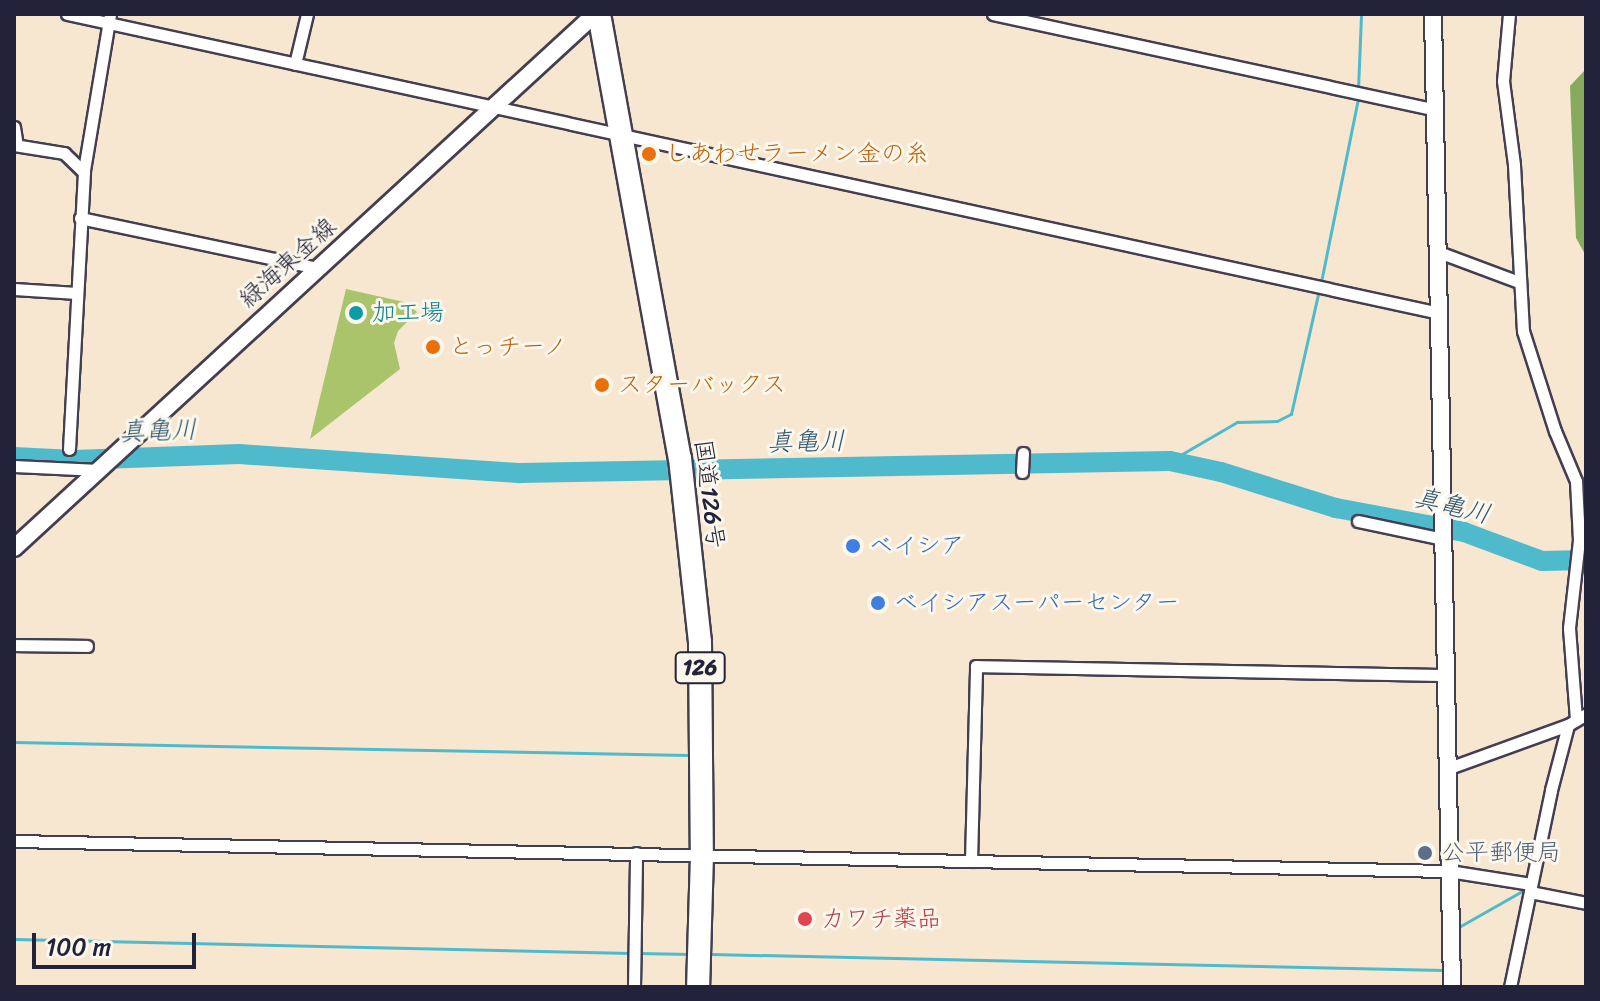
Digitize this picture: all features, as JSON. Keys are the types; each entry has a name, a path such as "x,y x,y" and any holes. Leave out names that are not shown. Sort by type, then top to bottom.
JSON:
{"highway":[{"name":"国道126号","path":"597,14 680,458 700,642 702,855 698,987"}],"street":[{"path":"67,14 109,18 295,64 1439,313"},
{"path":"295,64 307,14"},
{"name":"緑海東金線","path":"14,548 597,14"},
{"path":"993,14 1434,109"},
{"path":"1433,14 1452,987"},
{"path":"1509,14 1503,81 1514,165 1523,331 1555,431 1576,481 1579,540 1569,628 1577,720 1530,888 1510,987"},
{"path":"69,449 84,172 109,18"},
{"path":"14,127 16,145 64,153 84,172"},
{"path":"80,218 317,268"},
{"path":"1436,251 1519,282"},
{"path":"14,289 77,293"},
{"path":"1022,472 1023,453"},
{"path":"14,466 99,470"},
{"path":"1358,521 1443,539"},
{"path":"14,645 87,646"},
{"path":"971,861 976,666 1448,675"},
{"path":"1449,768 1577,720"},
{"path":"14,841 1449,871 1586,903"},
{"path":"634,987 636,853"}],"green space":[{"path":"1586,69 1586,256 1576,238 1570,86"},
{"path":"346,289 404,302 417,312 398,331 394,343 400,369 310,439"}],"waterway":[{"path":"1358,90 1361,14"},
{"path":"1321,282 1358,98"},
{"path":"1170,461 1237,422 1277,421 1291,414 1319,290"},
{"name":"真亀川","path":"14,457 74,460 239,454 520,473 1170,461 1221,472 1336,508 1464,532 1542,561 1586,560"},
{"path":"14,742 687,755"},
{"path":"1457,928 1524,890"},
{"path":"14,939 630,953"},
{"path":"710,954 1443,970 1443,939"},
{"path":"638,953 690,954"}],"place":[{"name":"しあわせラーメン金の糸","path":"649,154"},
{"name":"加工場","path":"356,313"},
{"name":"とっチーノ","path":"433,347"},
{"name":"スターバックス","path":"602,385"},
{"name":"ベイシア","path":"853,546"},
{"name":"ベイシアスーパーセンター","path":"878,603"},
{"name":"公平郵便局","path":"1425,853"},
{"name":"カワチ薬品","path":"805,919"}]}
